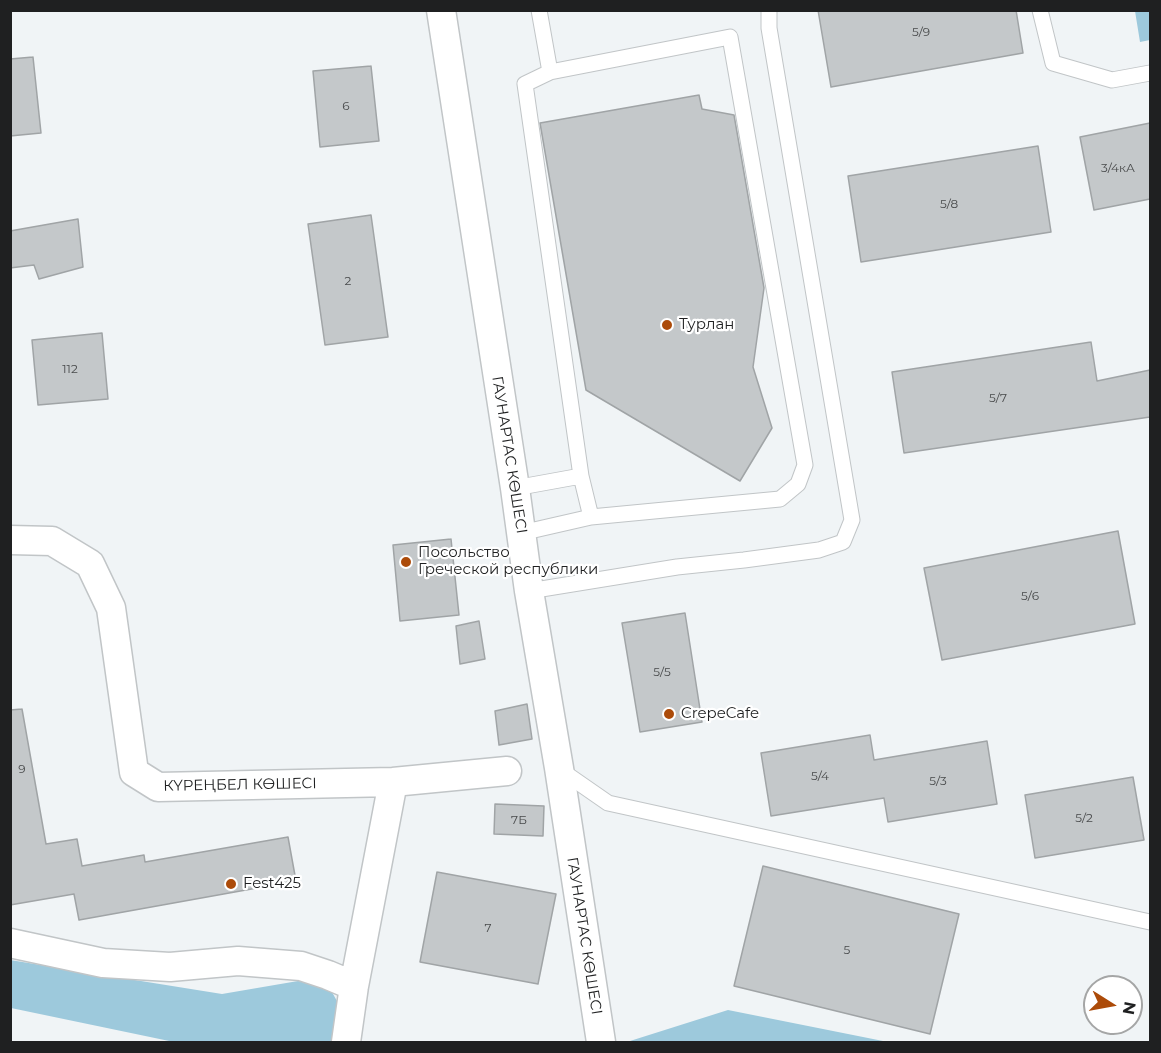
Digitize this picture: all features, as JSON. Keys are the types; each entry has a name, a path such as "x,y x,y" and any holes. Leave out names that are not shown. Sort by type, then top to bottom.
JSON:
{"street":[{"name":"ГАУHАРТАС КӨШЕСІ","path":"441,10 529,591 601,1042"},
{"name":"КҮРЕҢБЕЛ КӨШЕСІ","path":"10,540 52,541 90,564 111,608 134,772 158,787 393,782 507,771"},
{"path":"346,1042 354,986 393,782"},
{"path":"10,943 103,963 170,967 238,962 301,966 354,986"}],"lane":[{"path":"539,10 550,72"},
{"path":"529,591 677,567 819,550 843,542 852,520 769,28 769,10"},
{"path":"1040,10 1053,63 1112,80 1150,73"},
{"path":"521,533 591,517 780,499 798,484 805,465 730,37 550,72 525,84 581,476 591,517"},
{"path":"515,488 581,476"},
{"path":"559,768 608,803 1150,922"}],"shaded area":[{"path":"1135,11 1150,11 1150,40 1140,42"},
{"path":"10,960 222,994 298,981 328,985 342,1010 331,1042 174,1042 11,1008"},
{"path":"728,1010 888,1042 630,1042"}],"building":[{"path":"818,10 1016,10 1023,53 831,87"},
{"path":"33,57 41,133 10,136 10,59"},
{"path":"371,66 379,141 320,147 313,71"},
{"name":"Турлан","path":"699,95 702,109 734,115 764,288 753,367 772,428 740,481 586,390 540,123"},
{"path":"1150,123 1150,199 1094,210 1080,137"},
{"path":"1038,146 1051,232 861,262 848,176"},
{"path":"371,215 388,337 325,345 308,224"},
{"path":"78,219 83,267 39,279 34,265 10,268 10,231"},
{"path":"102,333 108,399 38,405 32,340"},
{"path":"1091,342 1097,381 1150,370 1150,417 904,453 892,372"},
{"path":"1118,531 1135,624 942,660 924,568"},
{"path":"451,539 459,615 400,621 393,545"},
{"path":"685,613 702,722 640,732 622,623"},
{"path":"479,621 485,659 460,664 456,626"},
{"path":"527,704 532,739 499,745 495,711"},
{"path":"22,709 46,844 77,839 82,866 144,855 145,862 288,837 296,881 79,920 74,894 10,905 10,710"},
{"path":"870,735 874,760 987,741 997,804 888,822 884,798 771,816 761,753"},
{"path":"1133,777 1144,840 1035,858 1025,795"},
{"path":"495,804 544,806 543,836 494,834"},
{"path":"763,866 959,914 930,1034 734,986"},
{"path":"437,872 556,894 538,984 420,962"}],"place":[{"name":"Турлан","path":"667,325"},
{"name":"Посольство Греческой республики","path":"406,562"},
{"name":"CrepeCafe","path":"669,714"},
{"name":"Fest425","path":"231,884"}]}
